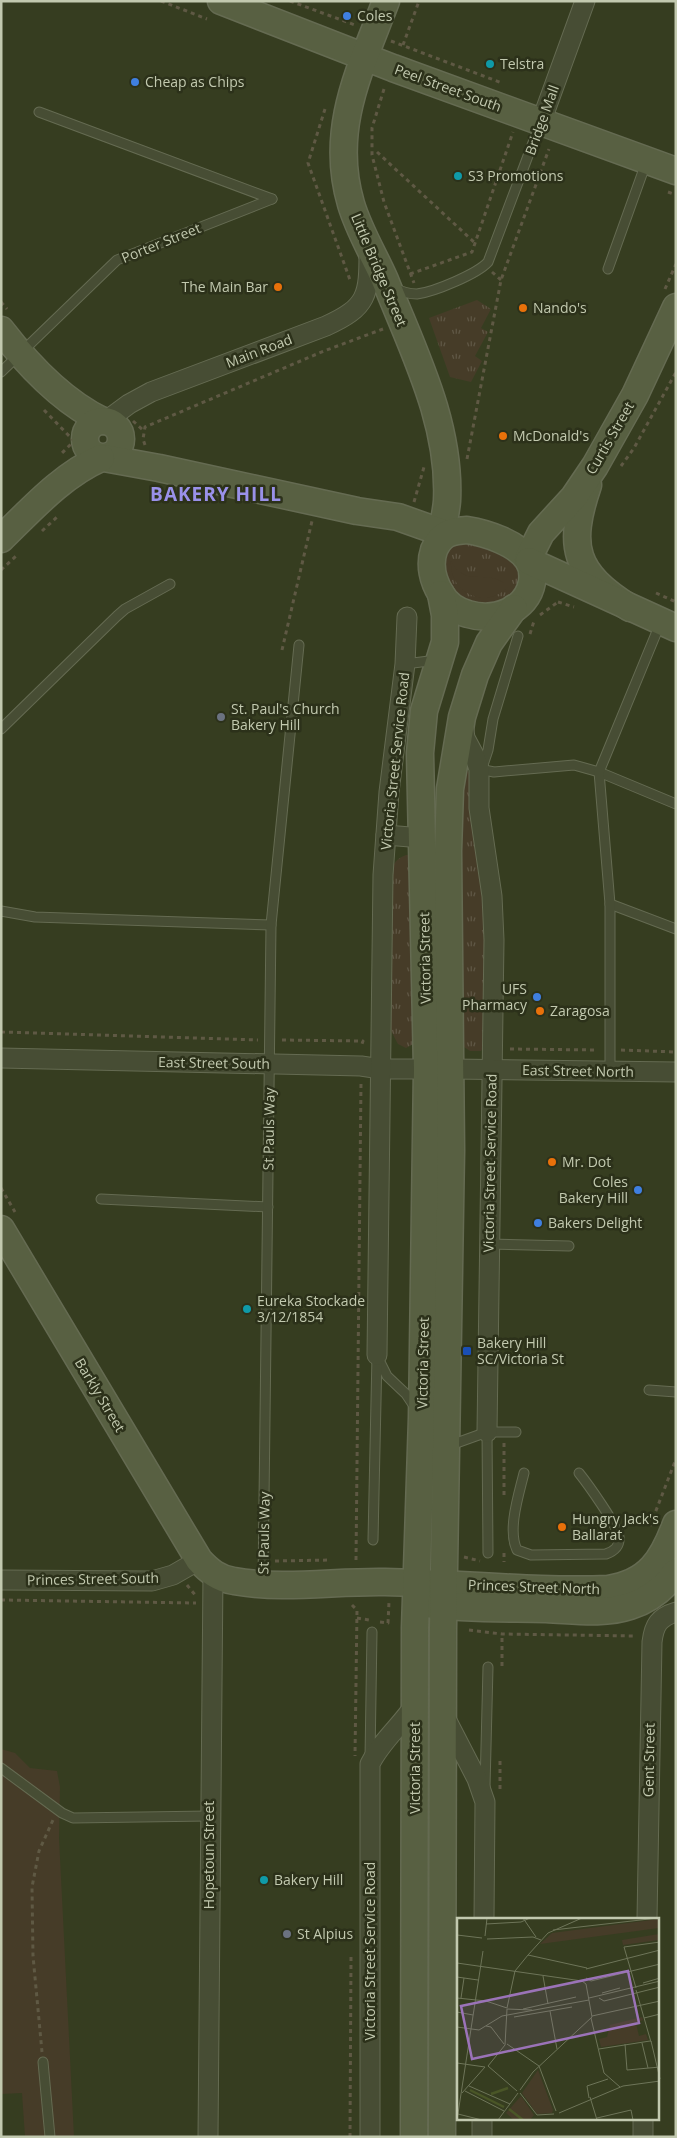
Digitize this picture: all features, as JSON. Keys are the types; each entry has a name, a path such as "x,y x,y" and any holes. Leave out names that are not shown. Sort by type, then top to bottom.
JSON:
{"street":[{"name":"Peel Street South","path":"221,1 676,171"},
{"name":"Little Bridge Street","path":"386,1 365,56 347,114 343,151 349,196 369,250 385,280 435,408 444,450 448,488 443,535"},
{"name":"Bridge Mall","path":"541,122 585,1"},
{"name":"Main Road","path":"110,424 129,404 151,392 345,317 358,306 366,293 369,278 369,250"},
{"name":"Curtis Street","path":"528,560 541,533 574,497 607,467 635,395 664,346 670,298"},
{"path":"1,330 63,395 84,411 110,424 131,452 412,521 443,535"},
{"path":"21,353 93,449 152,457"},
{"path":"93,449 116,452 121,439 110,424"},
{"path":"12,545 39,502 80,469 93,449"},
{"path":"607,467 578,523 576,540 583,565 614,598 630,608"},
{"path":"384,515 407,517 423,514 440,502 448,488"},
{"path":"384,515 413,537 424,550 432,565"},
{"path":"630,608 588,596 561,592 537,595 500,616 471,615 457,610 441,594 434,579 433,553 443,535 450,531 467,530 480,533 510,546 528,560 668,625"},
{"path":"516,607 526,596 532,584 532,572 528,560"},
{"name":"Victoria Street","path":"441,594 445,615 445,642 428,693 421,729 422,838 439,1064 447,1446 443,1714 442,2137"},
{"name":"Victoria Street","path":"414,2137 416,1593 450,789 462,717 474,674 484,651 498,628 516,607"},
{"name":"Victoria Street Service Road","path":"377,1355 382,904 386,834 405,664 407,617"},
{"path":"462,717 465,738 480,771"},
{"name":"Victoria Street Service Road","path":"480,771 479,808 492,896 494,940 487,1432"},
{"path":"386,834 422,838"},
{"name":"East Street South","path":"1,1058 361,1066 381,1069 439,1064"},
{"name":"East Street North","path":"439,1064 492,1069 676,1072"},
{"name":"Barkly Street","path":"1,1229 206,1567"},
{"path":"670,1573 666,1549 676,1524"},
{"path":"206,1567 234,1582 267,1572 322,1585 382,1582 416,1593"},
{"name":"Princes Street South","path":"1,1580 152,1581 206,1567"},
{"name":"Hopetoun Street","path":"206,1567 209,1816 208,2137"},
{"name":"Princes Street North","path":"416,1593 444,1595 608,1589 670,1573"},
{"path":"653,1635 658,1621 676,1612"},
{"name":"Gent Street","path":"647,1918 653,1635"},
{"path":"370,1764 382,1743 416,1703"},
{"path":"443,1714 477,1779 492,1797 484,1918"},
{"name":"Victoria Street Service Road","path":"370,1764 370,2137"},
{"path":"482,2120 482,2137"},
{"path":"643,2120 643,2137"}],"lane":[{"name":"Porter Street","path":"1,372 117,260 272,199 39,112"},
{"name":"Bridge Mall","path":"385,280 392,287 403,292 421,293 475,273 486,265 541,122"},
{"path":"608,269 647,161"},
{"path":"1,729 125,609 170,584"},
{"path":"610,1072 610,904 598,772 668,625"},
{"name":"Victoria Street Service Road","path":"480,771 488,750 493,720 518,636"},
{"name":"St Pauls Way","path":"267,1572 268,1207 272,924 299,645"},
{"path":"405,664 440,659"},
{"path":"480,771 494,772 574,765 598,772 676,804"},
{"path":"610,904 676,929"},
{"path":"1,911 35,917 272,924"},
{"path":"101,1200 268,1207"},
{"path":"489,1244 569,1246"},
{"name":"Victoria Street Service Road","path":"377,1355 387,1376 406,1394 422,1418"},
{"name":"Victoria Street Service Road","path":"373,1540 377,1355"},
{"path":"649,1390 676,1392"},
{"path":"447,1446 487,1432 516,1432"},
{"name":"Victoria Street Service Road","path":"487,1432 488,1553"},
{"path":"524,1472 514,1518 514,1545 517,1550 531,1555 606,1554 616,1549 619,1543 617,1531 596,1496 578,1473"},
{"name":"Victoria Street Service Road","path":"370,1764 372,1632"},
{"path":"488,1667 492,1797"},
{"path":"1,1768 69,1816 79,1818 209,1816"},
{"path":"43,2062 50,2137"}],"path":[{"path":"290,1 360,27"},
{"path":"399,52 419,1"},
{"path":"386,39 510,86"},
{"path":"384,89 372,128 372,155 380,192 410,274 472,252 512,133"},
{"path":"467,460 501,280 549,149"},
{"path":"377,152 474,243"},
{"path":"670,298 676,264"},
{"path":"152,457 143,439 145,426 384,329"},
{"path":"607,467 634,448 676,372"},
{"path":"413,506 425,464"},
{"path":"36,537 64,510"},
{"path":"282,650 313,515"},
{"path":"1,570 12,545"},
{"path":"1,1032 257,1040"},
{"path":"276,1040 363,1041"},
{"path":"510,1050 676,1052"},
{"path":"347,1560 356,1560 361,1085"},
{"path":"650,1528 676,1459"},
{"path":"267,1572 337,1560"},
{"path":"1,1600 202,1603"},
{"path":"467,1630 502,1634 653,1635"},
{"path":"502,1634 502,1674"},
{"path":"492,1797 500,1752"},
{"path":"43,2062 33,1956 32,1887 38,1851 58,1810"}],"green space":[{"path":"477,300 491,309 481,328 488,332 475,356 482,361 471,382 450,377 429,318"},
{"path":"465,542 492,549 515,565 520,578 515,592 505,600 484,606 460,598 446,581 444,558 452,547"},
{"path":"451,561 457,570 464,574 494,578 508,587 499,594 490,597 471,595 456,582 452,572"},
{"path":"465,769 470,773 470,813 483,899 485,933 483,1048 481,1051 470,1051 464,1047 458,851"},
{"path":"406,855 412,855 415,1043 406,1048 398,1044 390,1029 391,876 395,863"},
{"path":"1,1749 15,1753 30,1768 57,1771 60,1787 59,1838 74,2137 25,2137 22,2093 1,2094"}],"place":[{"name":"Coles","path":"347,16"},
{"name":"Telstra","path":"490,64"},
{"name":"Cheap as Chips","path":"135,82"},
{"name":"S3 Promotions","path":"458,176"},
{"name":"The Main Bar","path":"278,287"},
{"name":"Nando's","path":"523,308"},
{"name":"McDonald's","path":"503,436"},
{"name":"St. Paul's Church Bakery Hill","path":"221,717"},
{"name":"UFS Pharmacy","path":"537,997"},
{"name":"Zaragosa","path":"540,1011"},
{"name":"Mr. Dot","path":"552,1162"},
{"name":"Coles Bakery Hill","path":"638,1190"},
{"name":"Bakers Delight","path":"538,1223"},
{"name":"Eureka Stockade 3/12/1854","path":"247,1309"},
{"name":"Bakery Hill SC/Victoria St","path":"467,1351"},
{"name":"Hungry Jack's Ballarat","path":"562,1527"},
{"name":"Bakery Hill","path":"264,1880"},
{"name":"St Alpius","path":"287,1934"}],"district":[{"name":"BAKERY HILL","path":"216,494"}]}
